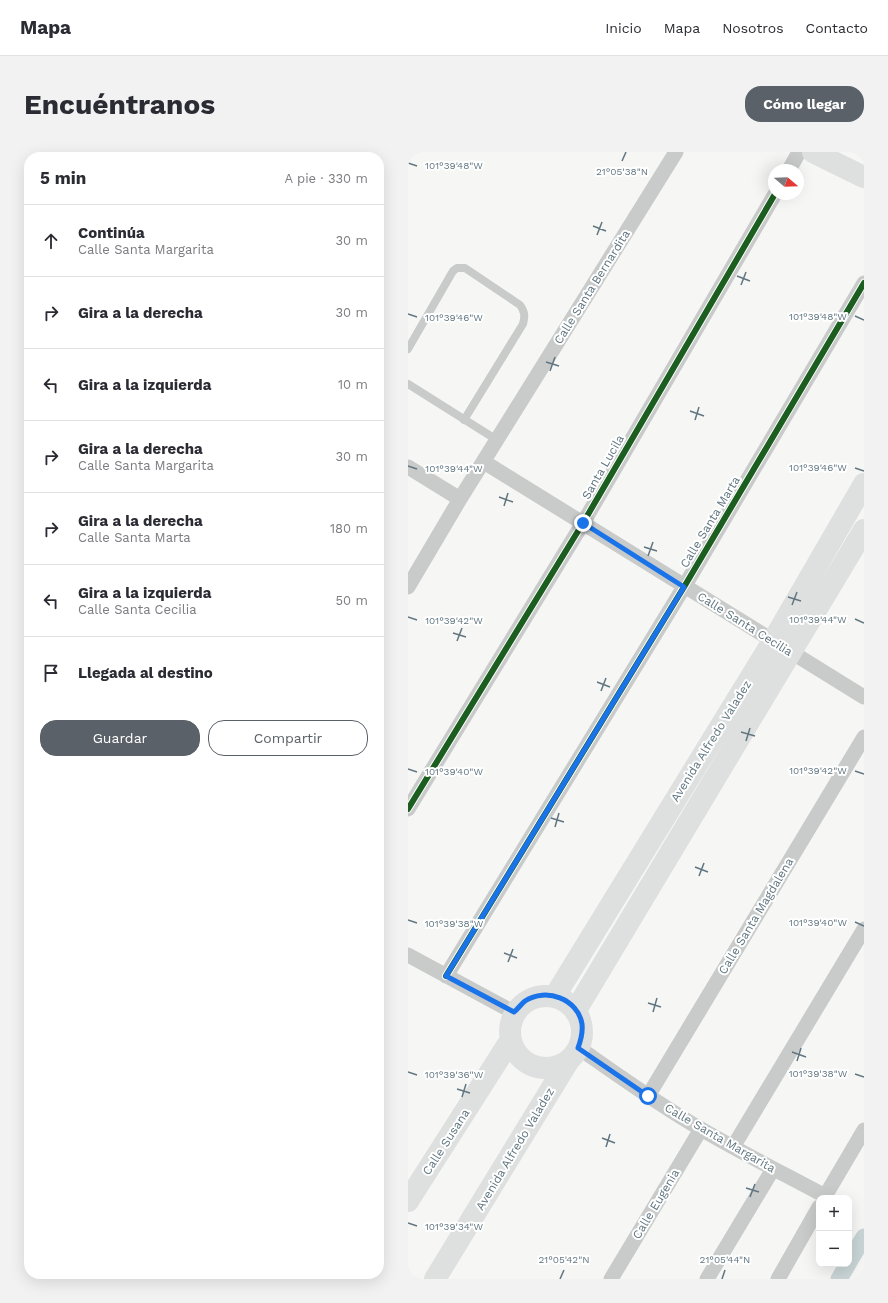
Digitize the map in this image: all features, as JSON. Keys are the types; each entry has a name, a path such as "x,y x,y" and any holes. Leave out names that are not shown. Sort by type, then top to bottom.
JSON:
{"street":[{"name":"Calle Santa Bernardita","path":"408,587 460,499 676,152"},
{"path":"792,164 799,152"},
{"path":"812,152 864,177"},
{"name":"Santa Lucila","path":"408,808 583,523 771,200"},
{"name":"Calle Santa Marta","path":"446,976 684,587 864,283"},
{"name":"Calle Santa Cecilia","path":"484,462 864,697"},
{"path":"408,467 460,499"},
{"name":"Avenida Alfredo Valadez","path":"576,1010 782,647 864,484"},
{"name":"Avenida Alfredo Valadez","path":"555,996 782,647 864,530"},
{"name":"Calle Santa Magdalena","path":"648,1096 864,737"},
{"path":"733,1147 864,930"},
{"path":"408,955 514,1012"},
{"path":"540,996 555,996 567,1001 576,1010 581,1022 582,1036 574,1054 559,1066 547,1069 535,1067 524,1061 516,1053 510,1041 509,1027 514,1012 525,1001 540,996"},
{"name":"Calle Susana","path":"408,1201 510,1041"},
{"name":"Avenida Alfredo Valadez","path":"435,1279 574,1054"},
{"name":"Calle Santa Margarita","path":"574,1054 648,1096 701,1129 773,1169 816,1196"},
{"name":"Calle Eugenia","path":"611,1279 701,1129"},
{"path":"826,1195 864,1130"},
{"path":"707,1279 773,1169"},
{"path":"778,1279 816,1212"}],"lane":[{"path":"408,349 457,268 465,268 520,305 524,311 525,317 523,324 464,420"},
{"path":"408,384 497,440"}],"waterway":[{"path":"852,1257 864,1237"},
{"path":"839,1279 846,1267"}],"cycle path":[{"path":"408,809 583,523 771,200"},
{"path":"446,976 684,587 864,283"}],"route":[{"path":"583,523 684,587 446,976 514,1012 525,1001 540,996 555,996 567,1001 576,1010 581,1022 582,1036 578,1048 648,1096"}]}
